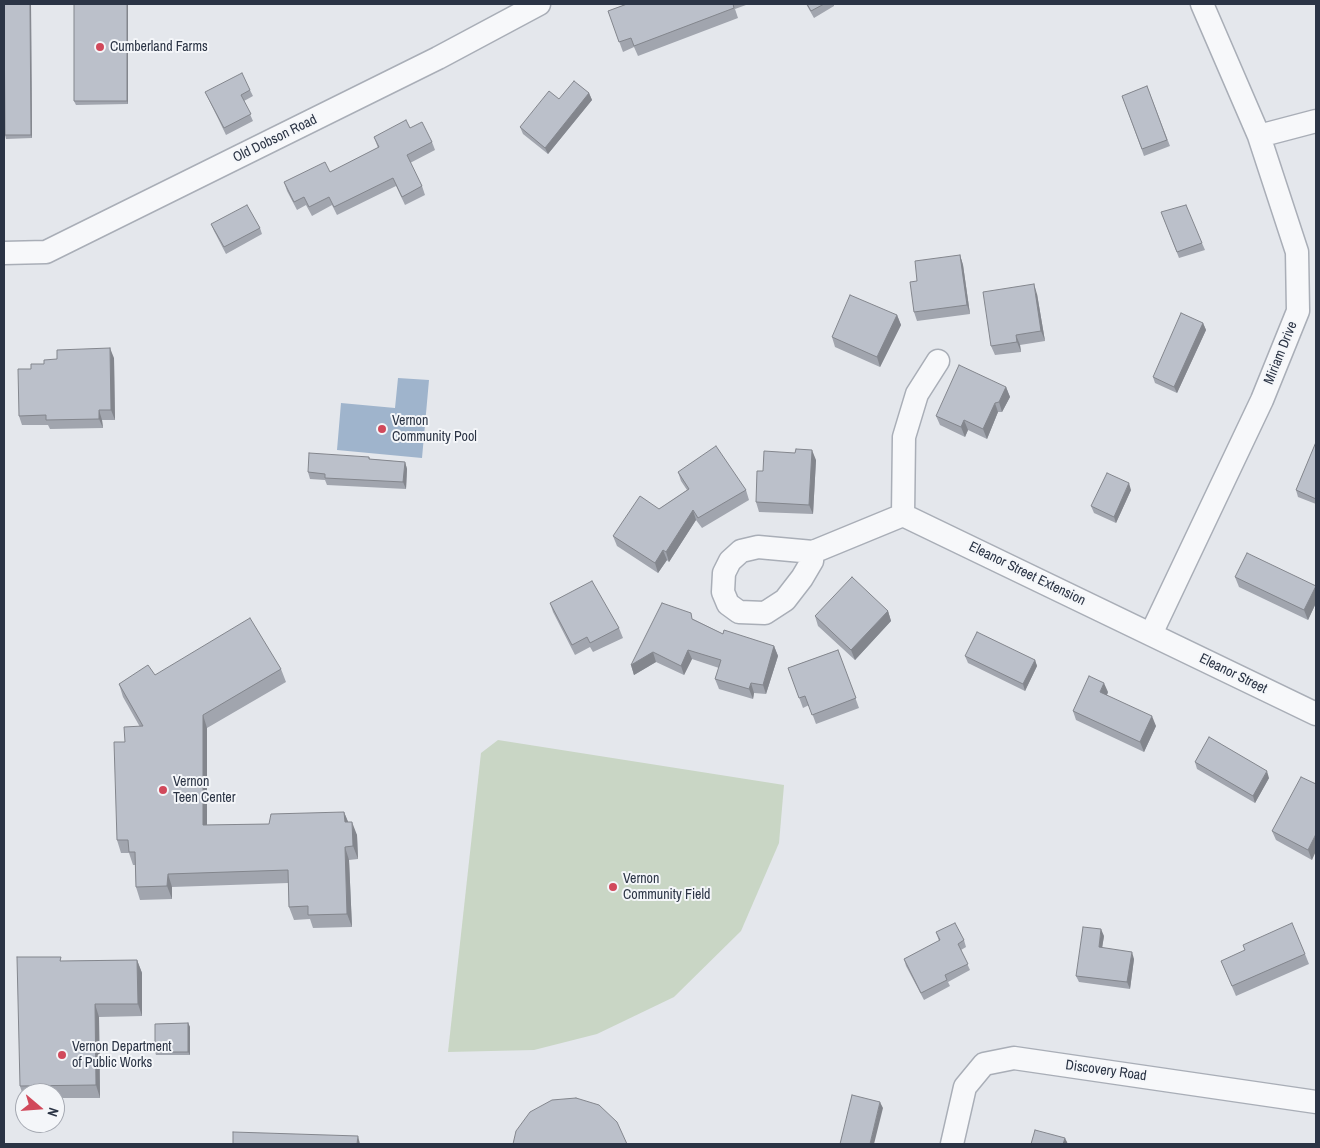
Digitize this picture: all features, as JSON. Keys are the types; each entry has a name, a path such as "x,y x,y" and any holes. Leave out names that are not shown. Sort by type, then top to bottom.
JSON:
{"street":[{"name":"Old Dobson Road","path":"4,253 46,252 438,58 539,4"},
{"name":"Miriam Drive","path":"1150,634 1262,400 1298,310 1297,252 1259,136 1202,4"},
{"path":"1259,136 1316,121"},
{"path":"813,552 903,514 904,436 917,394 938,360"},
{"name":"Eleanor Street Extension","path":"903,514 1150,634"},
{"name":"Eleanor Street","path":"1150,634 1316,714"},
{"name":"Discovery Road","path":"952,1144 965,1087 984,1064 1014,1058 1316,1102"}],"green space":[{"name":"Vernon Community Field","path":"498,740 784,785 779,843 741,931 674,997 597,1034 534,1050 448,1052 481,753"}],"water":[{"name":"Vernon Community Pool","path":"398,378 429,380 422,458 337,450 341,403 395,408"}],"building":[{"path":"4,4 30,4 31,135 5,135"},
{"path":"74,4 127,4 127,101 74,101"},
{"path":"627,4 733,4 734,8 634,46 631,38 619,42 608,11"},
{"path":"807,4 824,4 811,11"},
{"path":"242,73 250,90 241,95 251,114 224,128 205,92"},
{"path":"574,81 589,93 545,148 520,127 549,91 559,99"},
{"path":"1147,86 1167,140 1142,149 1122,96"},
{"path":"406,120 410,128 422,122 432,142 407,155 422,186 402,197 393,178 334,207 329,197 309,207 304,197 294,202 284,182 325,162 330,172 379,147 374,137"},
{"path":"247,205 260,228 224,247 211,224"},
{"path":"1186,205 1202,243 1177,252 1161,212"},
{"path":"960,255 967,305 914,312 910,282 917,281 915,261"},
{"path":"1034,284 1041,331 1016,335 1017,342 991,346 983,292"},
{"path":"850,295 897,315 877,357 832,337"},
{"path":"1181,313 1203,323 1174,387 1153,377"},
{"path":"110,348 111,410 99,410 99,419 46,420 46,415 19,416 18,369 31,369 31,364 44,364 44,360 57,359 57,350"},
{"path":"959,365 1006,387 999,402 995,403 983,429 964,420 961,427 936,416"},
{"path":"1316,442 1316,499 1296,490"},
{"path":"716,446 746,490 698,518 693,510 666,552 663,550 655,563 613,536 640,496 659,509 689,489 678,472"},
{"path":"796,449 812,450 809,505 756,502 757,471 763,471 764,451 795,453"},
{"path":"309,453 369,457 369,459 405,462 403,482 325,478 325,474 308,472"},
{"path":"1107,473 1129,483 1114,517 1091,506"},
{"path":"1247,553 1316,586 1304,610 1235,577"},
{"path":"852,577 888,611 851,650 815,616"},
{"path":"592,581 619,628 590,643 587,637 572,645 550,603"},
{"path":"662,603 691,613 692,619 723,634 724,630 774,646 763,685 751,683 749,689 715,679 721,660 688,650 681,666 653,652 631,665"},
{"name":"Vernon Teen Center","path":"250,618 281,669 203,715 203,825 269,824 271,814 344,812 345,822 352,822 353,846 345,847 347,914 308,915 308,906 289,907 288,870 168,874 167,886 136,887 135,852 129,852 128,840 117,840 114,742 125,742 124,727 143,726 119,684 148,665 155,675"},
{"path":"977,632 1035,660 1023,684 965,656"},
{"path":"838,650 856,698 812,715 805,696 799,698 788,668"},
{"path":"1089,676 1104,683 1100,692 1152,716 1140,742 1073,711"},
{"path":"1209,737 1267,771 1253,796 1195,762"},
{"path":"1301,777 1316,784 1316,834 1308,850 1272,831"},
{"path":"955,923 964,940 958,944 968,964 945,975 947,980 921,993 904,959 940,940 936,932"},
{"path":"1292,923 1305,954 1232,986 1221,961 1245,950 1243,945"},
{"path":"1083,927 1101,929 1099,947 1132,952 1127,982 1076,976"},
{"name":"Vernon Department of Public Works","path":"17,957 61,957 60,961 137,960 138,1004 95,1004 96,1085 20,1083"},
{"path":"188,1023 188,1052 155,1052 155,1024"},
{"path":"852,1095 880,1102 870,1144 840,1144"},
{"path":"576,1098 599,1105 617,1122 627,1144 513,1144 516,1131 530,1112 552,1100"},
{"path":"1035,1130 1065,1138 1063,1144 1031,1144"},
{"path":"233,1132 358,1136 357,1144 233,1144"}],"place":[{"name":"Cumberland Farms","path":"100,47"},
{"name":"Vernon Community Pool","path":"382,429"},
{"name":"Vernon Teen Center","path":"163,790"},
{"name":"Vernon Community Field","path":"613,887"},
{"name":"Vernon Department of Public Works","path":"62,1055"}]}
